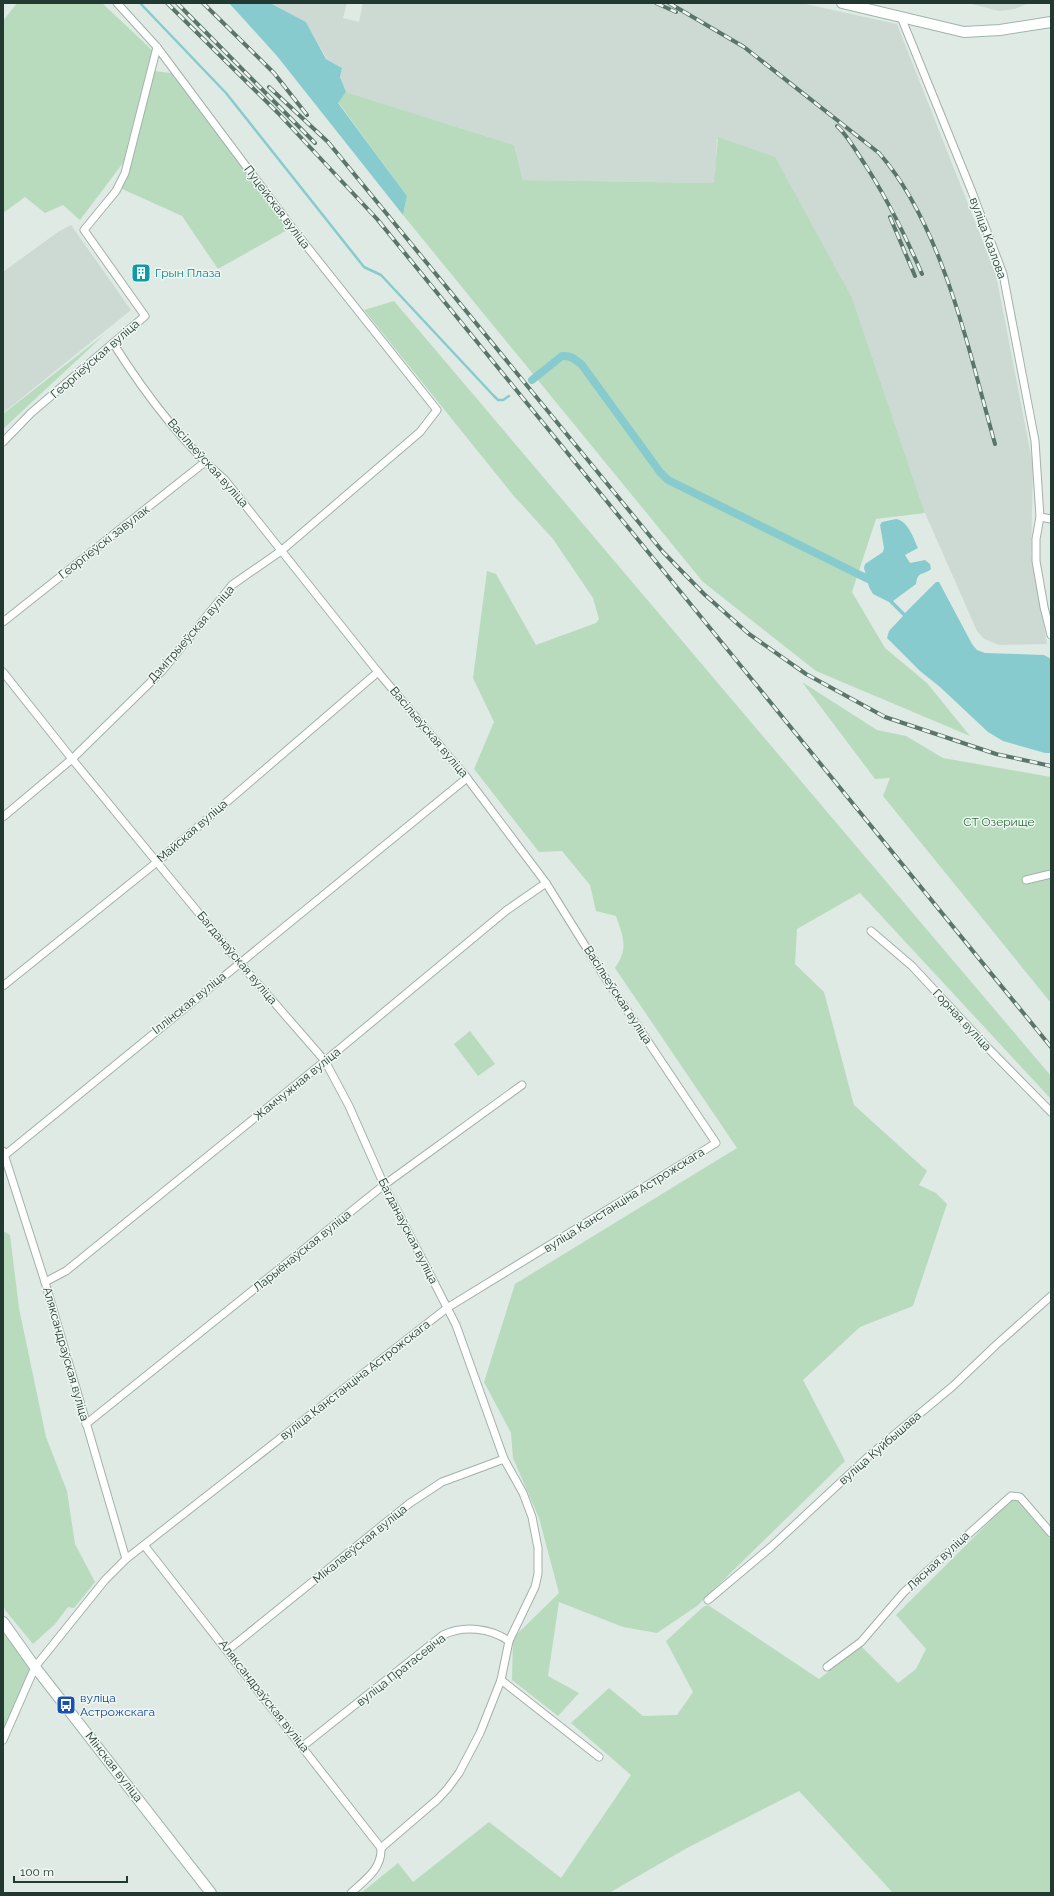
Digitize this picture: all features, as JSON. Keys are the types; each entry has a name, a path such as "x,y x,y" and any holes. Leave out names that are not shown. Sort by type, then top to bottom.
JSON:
{"main road":[{"path":"842,3 968,32 1000,30 1051,22"},
{"name":"Мінская вуліца","path":"3,1622 35,1667 211,1893"}],"street":[{"name":"Пуцейская вуліца","path":"117,3 157,48 293,229 437,410"},
{"name":"вуліца Казлова","path":"900,17 1000,264 1035,440 1040,517 1036,539 1036,561 1044,607 1051,635"},
{"name":"Георгіеўская вуліца","path":"3,442 31,413 145,316 84,230 116,191 124,173 157,48"},
{"name":"Васільеўская вуліца","path":"113,343 140,386 205,462 226,480 378,672 467,778 546,883 604,976 716,1143"},
{"name":"Дзмітрыеўская вуліца","path":"3,817 72,759 162,671 232,585 281,551 420,432 437,410"},
{"name":"Георгіеўскі завулак","path":"3,622 205,462"},
{"path":"1040,517 1051,519"},
{"name":"Багданаўская вуліца","path":"3,672 72,759 239,962 325,1062 346,1100 384,1185 456,1325 504,1459 523,1493 532,1517 539,1560 535,1587 509,1641 501,1680 480,1733 459,1773 438,1799 382,1848"},
{"name":"Майская вуліца","path":"3,986 157,862 378,672"},
{"name":"Іллінская вуліца","path":"4,1153 467,778"},
{"path":"1026,880 1051,874"},
{"name":"Жамчужная вуліца","path":"45,1282 66,1271 325,1062 507,910 546,883"},
{"name":"Горная вуліца","path":"870,931 912,966 988,1048 1051,1112"},
{"name":"Ларыёнаўская вуліца","path":"86,1424 384,1185 522,1085"},
{"name":"вуліца Канстанціна Астрожскага","path":"3,1740 35,1667 105,1580 126,1559 447,1308 716,1143"},
{"name":"Аляксандраўская вуліца","path":"4,1153 45,1282 126,1559"},
{"name":"вуліца Куйбышава","path":"708,1600 771,1546 870,1455 953,1386 1051,1296"},
{"name":"Мікалаеўская вуліца","path":"228,1650 410,1503 442,1482 504,1459"},
{"name":"Лясная вуліца","path":"827,1667 861,1642 904,1592 1012,1496 1020,1497 1051,1533"},
{"name":"Аляксандраўская вуліца","path":"144,1545 382,1848"},
{"name":"вуліца Пратасевіча","path":"303,1746 450,1632 484,1630 498,1633 509,1641"},
{"path":"501,1680 598,1757"},
{"path":"351,1893 378,1866 382,1859 382,1848"}],"shaded area":[{"path":"270,3 347,3 343,18 359,22 363,3 801,3 897,24 996,275 1033,466 1031,556 1047,644 999,645 984,639 977,631 925,513 853,300 717,138 715,183 523,180 514,145 346,92 340,77 342,68 327,59 306,22"},
{"path":"968,3 1029,3 1015,9 999,11"},
{"path":"71,225 131,310 3,413 3,272 58,232"}],"green space":[{"path":"17,3 102,3 152,50 123,163 80,220 63,205 45,213 25,197 3,213 3,21"},
{"path":"154,71 171,73 289,229 218,269 182,216 120,188"},
{"path":"346,92 514,145 523,180 714,183 718,137 775,157 853,300 925,513 876,519 852,592 885,648 927,683 970,736 816,671 703,582 403,215 407,196 338,102"},
{"path":"394,301 1051,1076 1051,1099 860,893 797,929 795,964 824,992 854,1105 927,1171 919,1185 936,1193 947,1204 913,1306 860,1327 803,1380 845,1461 697,1606 657,1633 623,1627 559,1602 548,1676 579,1693 558,1716 512,1680 513,1638 559,1593 539,1518 513,1458 511,1433 484,1382 515,1284 737,1148 615,968 622,954 623,948 622,936 616,916 596,911 590,885 562,851 539,852 474,769 494,722 473,678 487,571 496,574 536,645 596,623 599,619 593,598 553,539 513,495 364,310"},
{"path":"105,334 3,429 3,414"},
{"name":"СТ Озерище","path":"802,682 877,730 906,736 943,758 1051,777 1051,1003 883,796 890,778 875,779"},
{"path":"470,1031 495,1064 478,1076 454,1044"},
{"path":"3,1231 10,1235 19,1308 46,1437 67,1491 75,1544 95,1582 74,1608 68,1607 55,1624 33,1644 5,1610 3,1603"},
{"path":"1010,1501 1021,1501 1051,1540 1051,1893 893,1893 799,1791 687,1848 609,1893 361,1893 398,1863 413,1882 489,1822 561,1878 631,1775 571,1723 609,1688 643,1716 677,1715 693,1692 666,1641 703,1607 708,1605 819,1679 861,1646 898,1683 916,1669 926,1649 896,1615"},
{"path":"3,1622 35,1667 3,1740"}],"water":[{"path":"229,3 270,3 306,22 326,59 342,68 340,77 346,92 338,103 407,196 403,215 277,56"},
{"path":"896,519 900,520 907,526 918,548 905,555 910,563 925,560 930,564 931,569 920,575 916,584 893,601 905,613 936,582 939,582 972,644 977,650 985,653 1044,655 1051,659 1051,753 1045,753 1003,741 988,732 940,687 920,671 887,638 889,631 903,616 889,602 873,594 869,587 864,568 865,564 883,552 884,548 880,525 882,522"}],"waterway":[{"path":"140,3 226,93 364,267 381,275 498,400 503,400 509,396"},
{"path":"532,380 562,356 573,358 582,365 660,472 668,480 868,579"}],"railway":[{"path":"167,3 278,113 377,219 1051,1047"},
{"path":"177,3 315,143"},
{"path":"203,3 274,73 307,115"},
{"path":"656,3 676,12"},
{"path":"669,3 744,47 879,153 901,183 920,216 937,253 964,331 995,444"},
{"path":"269,87 328,142 663,552 704,594 749,634 806,674 885,717 996,754 1051,766"},
{"path":"837,126 851,143 888,203 922,274"},
{"path":"890,217 915,276"}],"place":[{"name":"Грын Плаза","path":"141,273"},
{"name":"вуліца Астрожскага","path":"66,1705"}]}
